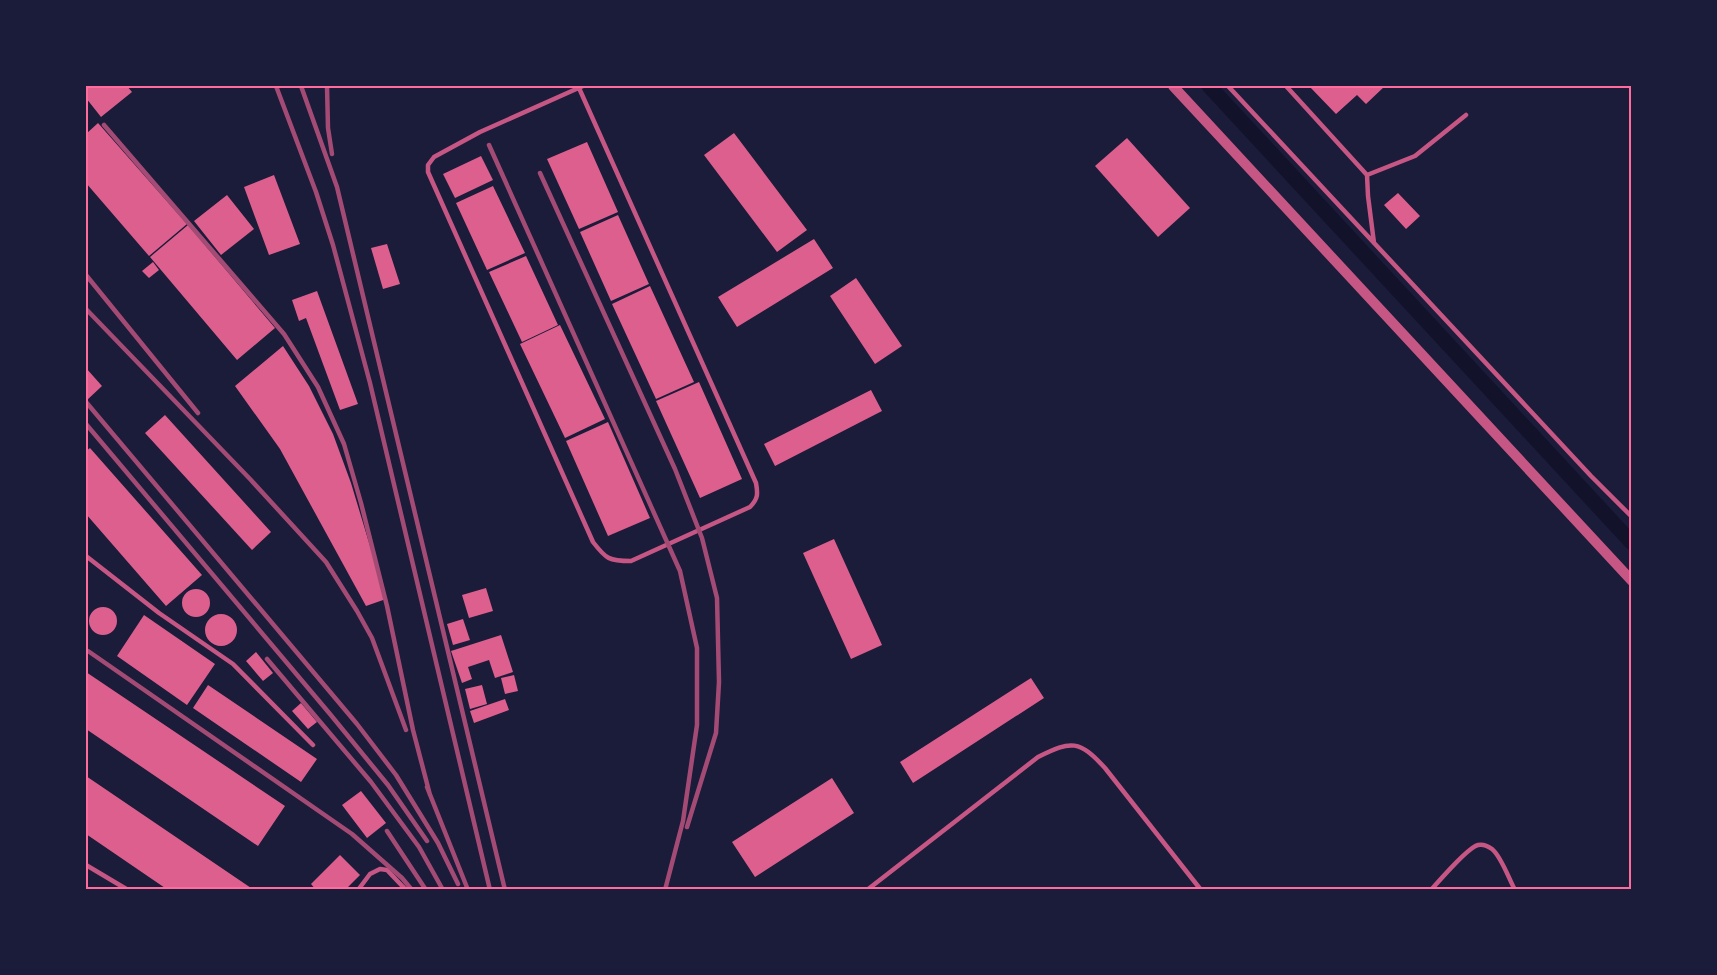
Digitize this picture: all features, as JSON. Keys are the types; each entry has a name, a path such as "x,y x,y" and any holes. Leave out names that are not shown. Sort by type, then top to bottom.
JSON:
{"street":[{"path":"1173,86 1632,581"}],"lane":[{"path":"1228,86 1591,476 1632,517"},
{"path":"1286,86 1367,175 1374,243"},
{"path":"581,87 758,492 757,500 750,507 631,561 615,561 602,555 593,542 428,172 428,165 434,157 443,152 500,123 581,87"},
{"path":"1367,175 1415,156 1466,115"},
{"path":"86,556 159,613 233,664 313,746"},
{"path":"867,890 1038,757 1070,744 1090,751 1106,768 1201,890"},
{"path":"1431,890 1469,850 1477,845 1484,845 1497,855 1515,890"},
{"path":"86,865 128,890"},
{"path":"358,890 370,874 380,869 387,870 406,890"}],"building":[{"path":"86,86 127,86 132,92 101,117 86,98"},
{"path":"1309,86 1385,86 1366,104 1357,95 1336,114"},
{"path":"98,123 187,224 149,256 86,183 86,134"},
{"path":"734,133 807,230 777,252 704,155"},
{"path":"1127,138 1190,208 1158,237 1095,166"},
{"path":"587,142 618,212 579,229 547,159"},
{"path":"481,156 493,180 455,198 443,174"},
{"path":"274,175 300,244 269,255 244,187"},
{"path":"493,186 525,253 487,270 456,203"},
{"path":"1398,193 1420,216 1406,229 1384,205"},
{"path":"227,195 254,229 221,255 194,221"},
{"path":"618,215 649,284 611,301 580,232"},
{"path":"188,225 275,328 237,360 150,257"},
{"path":"814,239 833,268 737,327 718,297"},
{"path":"387,244 400,284 383,289 371,248"},
{"path":"526,256 558,325 522,342 489,272"},
{"path":"153,262 159,270 149,278 142,271"},
{"path":"856,278 902,346 875,364 830,296"},
{"path":"650,286 694,382 656,399 612,304"},
{"path":"317,291 358,404 340,410 306,318 299,321 292,300"},
{"path":"560,325 605,419 565,438 520,344"},
{"path":"283,346 309,386 333,434 351,483 386,599 366,606 280,449 235,386"},
{"path":"86,368 102,386 86,401"},
{"path":"699,382 742,479 700,498 656,401"},
{"path":"871,390 882,411 775,466 764,444"},
{"path":"165,415 271,532 252,550 145,433"},
{"path":"608,422 650,518 608,536 566,441"},
{"path":"90,448 202,575 166,606 86,514 86,451"},
{"path":"834,539 882,645 851,659 803,553"},
{"path":"486,588 493,611 469,618 462,595"},
{"path":"196,589 206,593 210,603 206,613 196,617 186,613 182,603 186,593"},
{"path":"103,607 113,611 117,621 113,631 103,635 93,631 89,621 93,611"},
{"path":"221,614 232,619 237,630 232,641 221,646 210,641 205,630 210,619"},
{"path":"144,615 215,664 187,705 117,656"},
{"path":"463,619 470,640 453,645 447,624"},
{"path":"501,635 513,672 495,678 489,660 468,667 472,679 462,683 451,651"},
{"path":"256,652 273,673 263,681 246,661"},
{"path":"86,672 285,806 258,846 86,729"},
{"path":"514,675 518,691 505,694 501,678"},
{"path":"1031,678 1044,698 913,783 900,762"},
{"path":"208,685 317,759 301,782 193,708"},
{"path":"482,685 487,704 470,709 465,689"},
{"path":"505,699 509,710 474,723 470,711"},
{"path":"301,703 317,722 308,729 292,711"},
{"path":"86,776 254,890 168,890 86,834"},
{"path":"832,778 854,813 755,877 732,842"},
{"path":"361,791 386,823 367,838 342,805"},
{"path":"340,855 360,875 345,890 316,890 311,884"}],"waterway":[{"path":"1209,86 1632,543"}],"railway":[{"path":"276,86 316,192 333,245 370,383 490,890"},
{"path":"301,86 337,187 505,890"},
{"path":"327,86 328,128 332,154"},
{"path":"104,125 284,334 318,387 344,444 361,503 430,795"},
{"path":"489,145 680,571 697,648 697,725 683,821 665,890"},
{"path":"540,173 675,469 702,538 717,598 719,682 716,733 687,827"},
{"path":"86,275 198,413"},
{"path":"86,309 250,479 326,562 372,638 406,730"},
{"path":"86,402 357,724 396,775 438,843 458,884"},
{"path":"86,424 330,714 388,785 427,841"},
{"path":"88,651 352,834 402,878 412,890"},
{"path":"267,659 371,782 419,847 443,890"},
{"path":"427,787 468,890"},
{"path":"387,831 426,890"}]}
